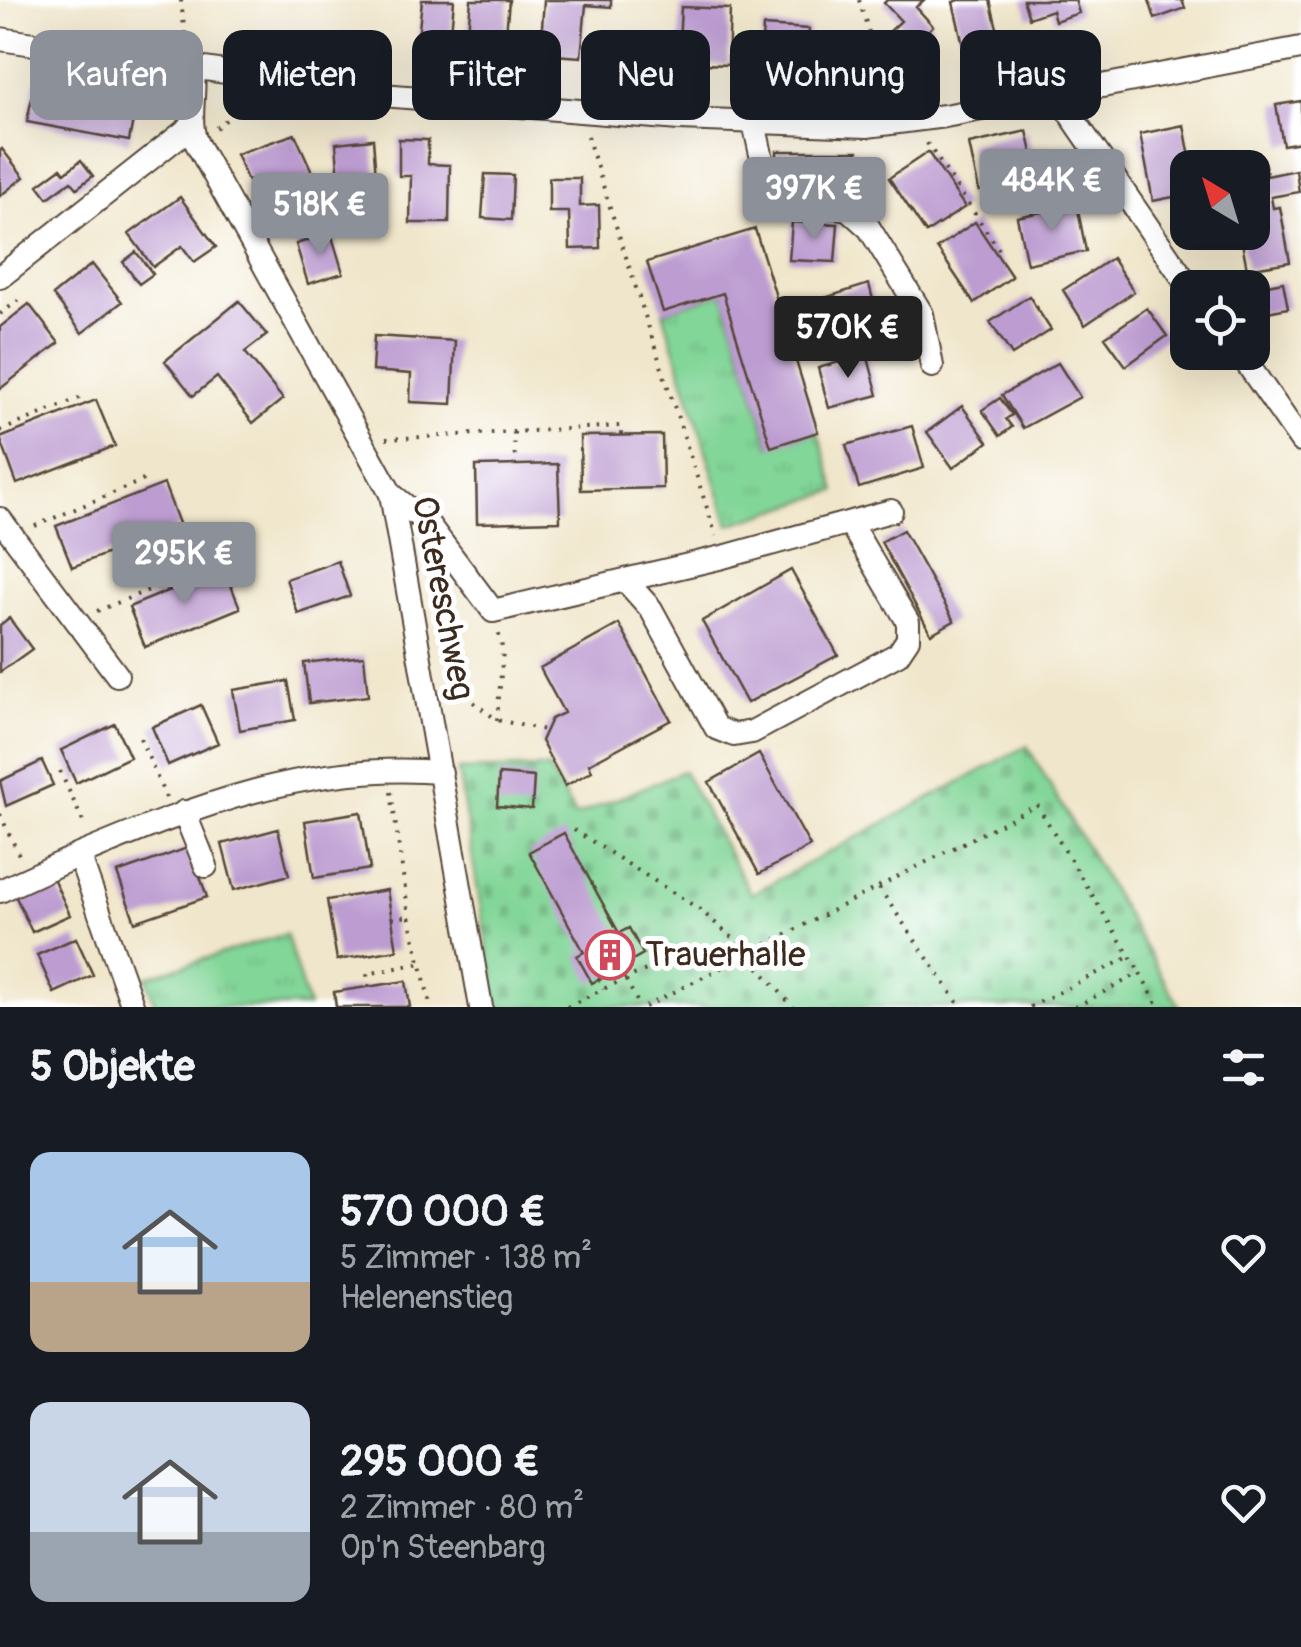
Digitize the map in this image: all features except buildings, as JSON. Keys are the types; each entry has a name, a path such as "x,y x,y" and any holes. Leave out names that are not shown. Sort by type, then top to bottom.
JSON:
{"street":[{"path":"0,39 30,44"},
{"path":"1101,87 1301,48"},
{"path":"392,94 579,113 754,124 916,120"},
{"path":"0,276 193,136 194,120"},
{"path":"1074,120 1178,270"},
{"path":"754,124 766,178 776,190 792,200 848,209 869,228 922,314 932,366"},
{"name":"Ostereschweg","path":"193,136 391,494 480,1007"},
{"path":"1252,370 1301,441"},
{"path":"391,494 428,524 494,611 852,525 892,511"},
{"path":"625,580 651,608 716,728 734,735 752,732 898,654 908,639 908,622 852,525"},
{"path":"6,527 117,675"},
{"path":"0,891 207,802 336,773 441,772"},
{"path":"179,814 206,866"},
{"path":"87,852 133,1007"}],"path":[{"path":"181,0 186,30"},
{"path":"859,0 896,123"},
{"path":"579,113 723,557"},
{"path":"193,136 223,115"},
{"path":"922,120 928,147 1002,254"},
{"path":"0,314 19,300"},
{"path":"0,430 85,396"},
{"path":"359,441 621,426 621,436"},
{"path":"514,432 515,466"},
{"path":"6,527 146,479"},
{"path":"76,620 213,564"},
{"path":"494,611 503,651 497,720"},
{"path":"420,662 497,720 544,730"},
{"path":"140,738 179,814"},
{"path":"388,771 408,916 431,1007"},
{"path":"60,772 87,852"},
{"path":"626,978 643,1007 1038,805 1159,1007"},
{"path":"0,814 29,878"},
{"path":"574,830 699,909 735,940 742,954 793,1007"},
{"path":"879,888 961,1007"},
{"path":"392,919 408,916"},
{"path":"567,1007 626,978 680,958 742,954"},
{"path":"1030,1007 1130,956"},
{"path":"369,986 366,974 421,963"},
{"path":"1075,1007 1140,973"},
{"path":"599,979 604,989"}],"green space":[{"path":"723,293 770,446 818,432 836,491 729,525 663,312"},
{"path":"1027,746 1180,1007 497,1007 458,770 548,768 576,816 683,771 751,894"},
{"path":"286,934 308,1007 156,1007 146,977"}],"place":[{"name":"Trauerhalle","path":"610,955"}]}
